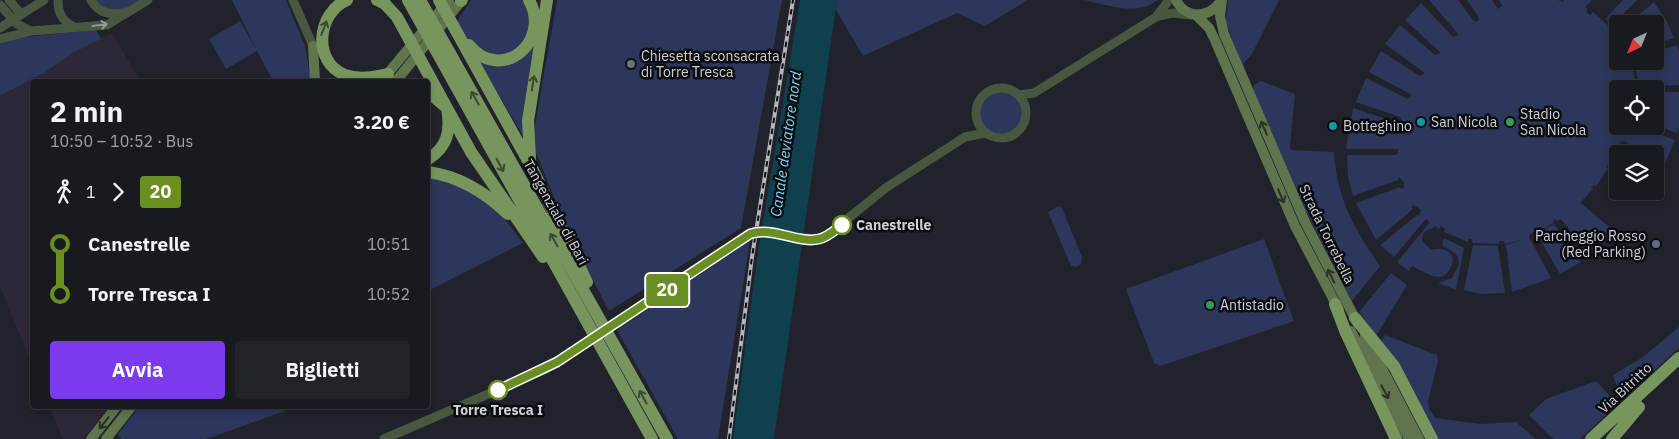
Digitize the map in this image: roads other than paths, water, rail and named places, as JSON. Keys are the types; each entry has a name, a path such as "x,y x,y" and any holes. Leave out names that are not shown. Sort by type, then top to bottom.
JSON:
{"highway":[{"path":"347,0 332,12 324,26 321,35 322,49 335,68 344,74 357,78 389,79"},
{"path":"377,0 386,4 396,17 471,152 528,235 568,285"},
{"name":"Tangenziale di Bari","path":"408,0 652,439"},
{"name":"Tangenziale di Bari","path":"420,0 666,439"},
{"path":"439,0 531,166 589,286 594,311"},
{"path":"454,25 478,55 500,61 519,54 535,33 536,17 529,0"},
{"path":"531,166 528,149 528,121 547,0"},
{"path":"313,46 322,65 339,79"},
{"path":"430,94 447,108 449,121 448,136 443,147 430,157"},
{"path":"430,173 455,179 490,198 528,235"},
{"path":"1335,304 1346,333 1396,439"},
{"path":"1355,318 1394,366 1432,439"},
{"name":"Via Bitritto","path":"1591,439 1679,358"},
{"name":"Via Bitritto","path":"1603,439 1679,369"},
{"path":"1612,439 1639,407"}],"main road":[{"path":"389,79 449,0"},
{"path":"389,79 462,0"},
{"path":"1176,0 1182,9 1194,15 1219,36"},
{"path":"1194,15 1210,12 1222,0"},
{"path":"1219,36 1222,0"},
{"name":"Strada Torrebella","path":"1219,36 1294,226 1409,439"},
{"name":"Strada Torrebella","path":"1219,36 1305,222 1420,439"},
{"path":"313,46 315,79"},
{"path":"91,439 115,409"},
{"path":"106,439 130,409"}],"street":[{"path":"9,0 21,14"},
{"path":"0,28 44,0"},
{"path":"58,0 60,16 67,24 76,28"},
{"path":"91,0 99,10 110,14 131,11"},
{"path":"0,39 31,31 107,25 148,0"},
{"path":"293,0 313,46"},
{"path":"1156,17 1169,0"},
{"path":"0,5 12,20 24,29 31,31"},
{"path":"1019,96 1034,93 1156,17 1172,13 1194,15"},
{"path":"617,324 750,234 760,231 817,240 835,230 876,194 965,137 973,128 980,99 990,90 1008,89 1019,96 1026,109"},
{"path":"965,137 985,133 998,138 1014,135 1024,122 1026,109 1034,93"},
{"path":"976,119 985,133"},
{"path":"384,439 541,371 584,344"}],"water":[{"name":"Canale deviatore nord","path":"800,0 837,0 774,439 733,439 758,252"}],"railway":[{"path":"729,439 752,257 793,0"}],"place":[{"name":"Chiesetta sconsacrata di Torre Tresca","path":"631,64"},
{"name":"San Nicola","path":"1421,122"},
{"name":"Stadio San Nicola","path":"1510,122"},
{"name":"Botteghino","path":"1333,126"},
{"name":"Canestrelle","path":"842,225"},
{"name":"Parcheggio Rosso (Red Parking)","path":"1656,244"},
{"name":"Antistadio","path":"1210,305"},
{"name":"Torre Tresca I","path":"498,390"}]}
